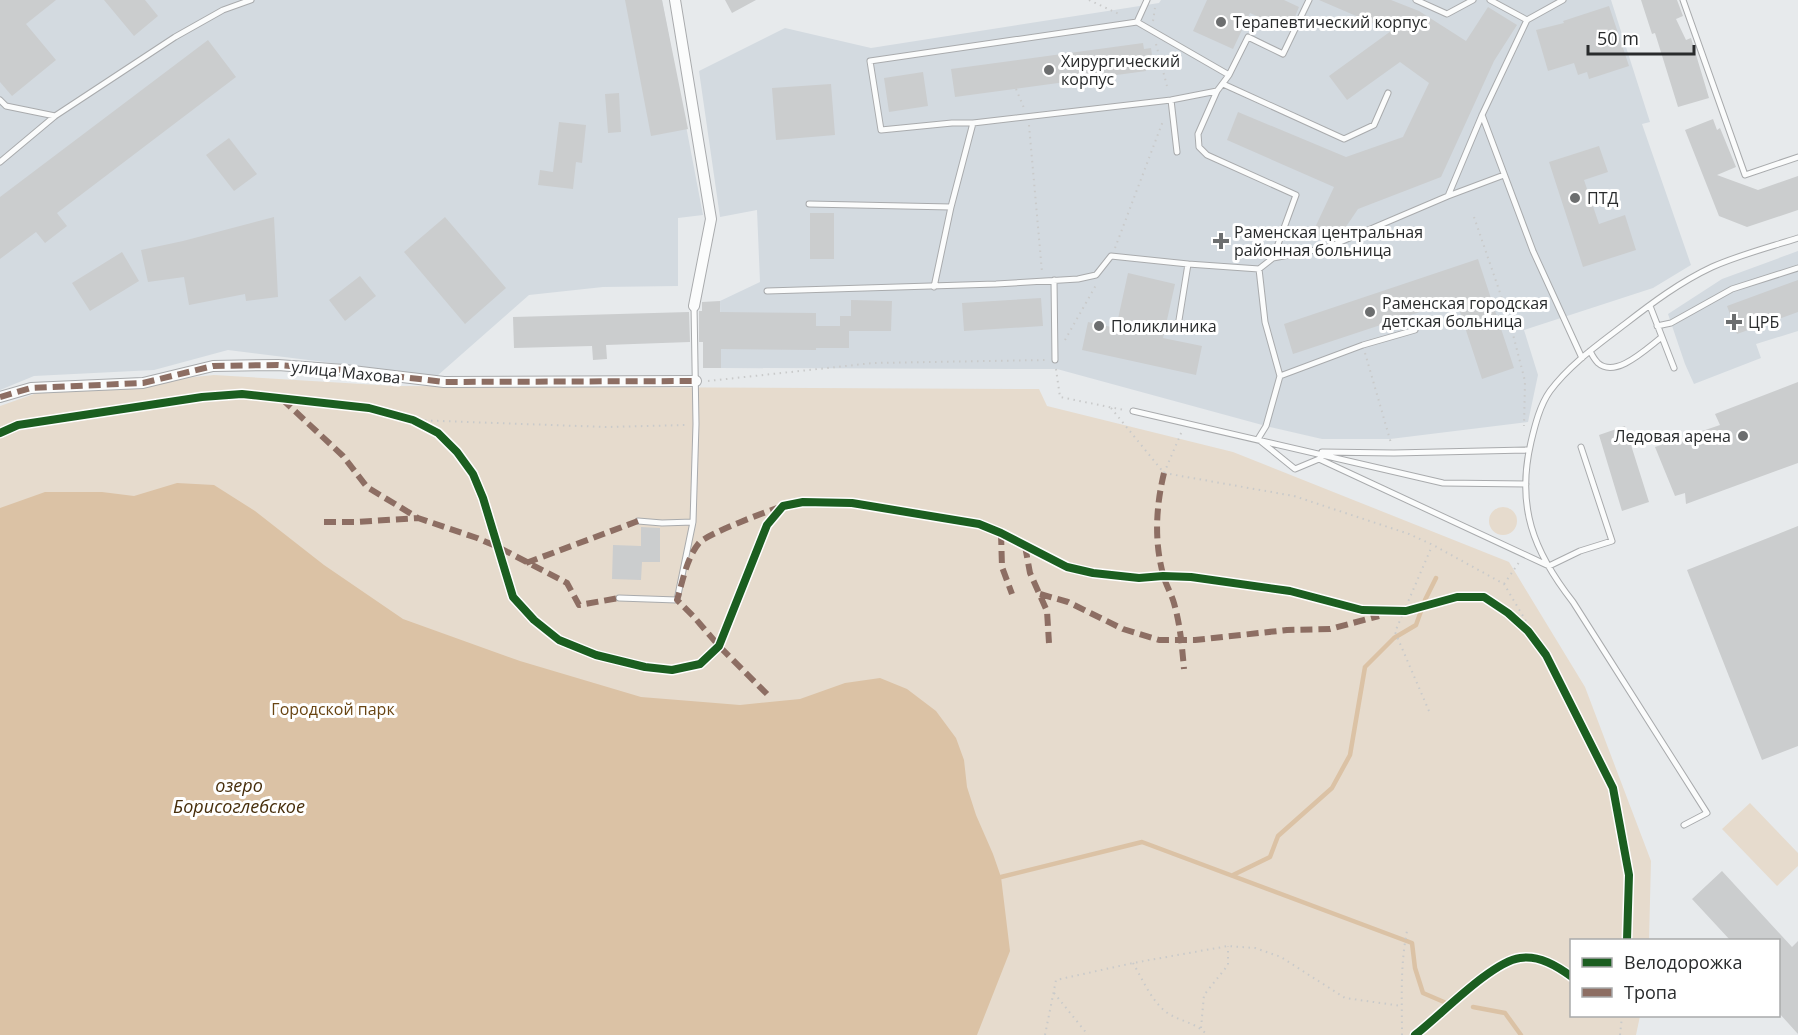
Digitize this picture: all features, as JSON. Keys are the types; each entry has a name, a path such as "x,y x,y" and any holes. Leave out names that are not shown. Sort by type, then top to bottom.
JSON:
{"street":[{"path":"675,0 711,219 694,306"},
{"name":"улица Махова","path":"0,397 31,387 143,383 213,366 289,366 444,382 696,381"}],"lane":[{"path":"0,162 55,116 176,38 224,10 251,0"},
{"path":"1137,22 1147,0"},
{"path":"1273,258 1296,195 1207,155 1199,147 1198,134 1217,91 1229,75 1248,37 1283,54 1309,0"},
{"path":"1416,0 1447,14 1473,0"},
{"path":"1490,0 1527,20"},
{"path":"1448,196 1527,20 1563,0"},
{"path":"1683,0 1745,175 1798,157"},
{"path":"1217,91 1171,100 1029,117 881,130 870,61 1137,22 1229,75"},
{"path":"1223,84 1344,139 1374,125 1388,93"},
{"path":"0,99 6,106 55,116"},
{"path":"1171,100 1177,152"},
{"path":"1482,116 1533,251 1582,358"},
{"path":"934,287 951,207 973,123"},
{"path":"767,291 934,287 1078,279 1096,275 1112,256 1259,269 1273,258 1326,248 1448,196 1504,175"},
{"path":"809,204 951,207"},
{"path":"1684,825 1707,813 1538,546 1526,506 1528,450 1534,428 1549,392 1590,351 1692,277 1714,266 1798,238"},
{"path":"1179,320 1188,264"},
{"path":"1658,326 1671,323 1732,290 1798,268"},
{"path":"1258,439 1266,426 1280,376 1265,322 1259,269"},
{"path":"1054,280 1055,360"},
{"path":"620,598 677,600 693,522 696,424 694,306"},
{"path":"1650,306 1674,368"},
{"path":"1280,376 1363,345 1415,330"},
{"path":"1590,351 1599,364 1610,369 1622,366 1662,337"},
{"path":"1133,411 1443,483 1526,484"},
{"path":"1258,439 1295,469 1319,459 1549,566"},
{"path":"1549,566 1580,551 1612,541 1581,447"},
{"path":"1312,452 1528,450"},
{"path":"638,520 662,523 693,522"}],"path":[{"path":"1089,0 1137,22"},
{"path":"1112,256 1171,100 1152,30 1155,5"},
{"path":"1016,89 1029,117 1042,281"},
{"path":"1474,217 1509,319 1524,381 1524,423 1528,450"},
{"path":"1100,277 1055,360 1060,396 1133,411"},
{"path":"1363,345 1394,453"},
{"path":"696,381 873,363 1055,360"},
{"path":"1111,408 1164,473 1294,496 1409,534 1504,584 1551,665"},
{"path":"402,417 413,420 606,427 696,424"},
{"path":"413,420 429,429"},
{"path":"1164,473 1186,423"},
{"path":"1429,711 1395,632 1410,609 1433,545"},
{"path":"1394,610 1410,609"},
{"path":"1515,619 1528,631 1546,655"},
{"path":"1402,1035 1402,956 1407,931"},
{"path":"1045,1035 1056,980 1228,946 1255,948 1281,957 1345,998 1402,1006"},
{"path":"1204,1032 1204,995 1228,966 1228,946"},
{"path":"1133,963 1157,1004 1169,1014 1204,1032"},
{"path":"1054,993 1088,1035"},
{"path":"1620,1035 1622,1017"},
{"path":"1180,1030 1218,1035"}],"shaded area":[{"path":"0,0 662,0 703,215 678,218 678,286 603,287 529,295 437,376 228,350 154,370 34,376 0,390"},
{"name":"Раменская центральная районная больница","path":"1161,0 1611,0 1650,122 1642,124 1691,265 1653,288 1524,330 1538,375 1528,422 1390,439 1322,439 1057,369 721,368 720,301 760,282 757,210 720,217 699,71 785,28 871,48 1159,3"},
{"name":"ЦРБ","path":"1798,251 1798,331 1756,344 1761,358 1694,384 1668,314 1722,279"}],"green space":[{"name":"Городской парк","path":"214,375 395,386 1039,389 1047,406 1233,452 1509,562 1585,687 1651,861 1649,939 1570,939 1570,1017 1640,1017 1636,1035 0,1035 0,406 37,393"},
{"path":"1503,507 1513,511 1517,521 1513,531 1503,535 1493,531 1489,521 1493,511"},
{"path":"1750,803 1798,853 1798,866 1777,886 1722,829"}],"water":[{"name":"озеро Борисоглебское","path":"177,483 214,485 255,511 324,565 403,619 520,661 641,697 740,705 800,699 845,683 880,678 907,689 936,711 956,738 964,760 967,787 976,815 1001,877 1010,951 977,1035 0,1035 0,508 45,492 102,492 134,496"}],"building":[{"path":"0,0 56,0 26,24 56,60 12,96 0,82"},
{"path":"104,0 145,0 158,16 134,36"},
{"path":"625,0 662,0 688,129 651,136"},
{"path":"725,0 756,0 732,13"},
{"name":"Терапевтический корпус","path":"1207,0 1284,0 1299,7 1289,31 1250,13 1233,49 1193,31"},
{"path":"1319,0 1391,0 1419,11 1466,41 1488,7 1517,25 1494,61 1441,177 1358,209 1339,237 1332,240 1312,234 1334,187 1227,140 1238,112 1346,157 1403,137 1429,83 1400,62 1347,100 1329,76 1391,31"},
{"path":"1641,0 1677,0 1683,16 1676,19 1686,40 1691,38 1709,98 1678,107 1655,33 1652,34"},
{"path":"1609,6 1629,66 1589,79 1587,72 1578,75 1574,63 1548,71 1536,30 1564,23 1563,21"},
{"path":"208,40 236,77 57,213 67,226 45,243 36,232 0,259 0,197"},
{"name":"Хирургический корпус","path":"1143,43 1144,49 1151,48 1153,63 1146,64 1146,71 955,97 951,69"},
{"path":"923,72 928,106 889,112 884,78"},
{"path":"831,84 835,135 776,140 772,88"},
{"path":"619,93 621,132 608,133 605,94"},
{"path":"1713,119 1717,130 1720,128 1736,167 1717,175 1758,190 1798,176 1798,210 1747,227 1719,216 1685,130"},
{"path":"559,122 586,125 582,163 576,162 573,189 538,185 540,170 553,172"},
{"path":"229,138 257,174 234,191 206,155"},
{"name":"ПТД","path":"1599,146 1608,172 1584,180 1599,224 1625,215 1636,250 1583,267 1549,162"},
{"path":"810,213 834,213 834,259 810,259"},
{"path":"274,217 278,297 246,301 245,294 189,305 184,277 148,282 141,250"},
{"path":"445,217 506,288 465,324 404,252"},
{"path":"122,252 139,281 90,311 72,283"},
{"name":"Раменская городская детская больница","path":"1478,259 1514,368 1482,379 1456,300 1293,354 1284,324"},
{"name":"Поликлиника","path":"1128,273 1175,284 1163,338 1202,346 1196,375 1082,350 1088,322 1116,328"},
{"path":"360,276 376,296 345,321 329,300"},
{"path":"1798,280 1798,312 1737,334 1727,306"},
{"path":"1041,298 1043,326 964,331 962,303"},
{"path":"851,300 892,301 891,331 849,331 849,348 721,349 721,368 703,368 703,342 699,342 699,311 702,311 702,302 720,301 720,312 816,313 816,326 840,326 840,316 851,316"},
{"path":"689,312 690,342 606,345 607,359 593,360 592,346 514,348 513,317"},
{"name":"Ледовая арена","path":"1798,382 1798,463 1686,504 1685,493 1675,496 1655,447 1720,425 1715,414"},
{"path":"1625,426 1649,502 1622,511 1599,435"},
{"path":"1798,526 1798,746 1762,760 1687,570"},
{"path":"641,527 660,528 660,562 642,562 641,580 612,579 613,545 641,546"},
{"path":"1722,871 1792,947 1798,941 1798,1034 1780,1014 1780,939 1729,939 1692,899"}],"waterway":[{"path":"1425,600 1436,578"},
{"path":"1233,875 1270,857 1278,836 1332,788 1350,755 1365,667 1394,638 1416,625 1421,611"},
{"path":"1001,877 1142,842 1412,943 1415,968 1423,993 1444,1002"},
{"path":"1473,1007 1505,1013 1521,1035"}],"marked path":[{"path":"0,397 31,388 143,383 213,366 278,365 444,382 696,381"},
{"path":"282,399 343,456 367,487 418,518 498,547 567,583 579,605 619,598"},
{"path":"1164,473 1159,498 1158,549 1177,617 1184,669"},
{"path":"767,694 677,600 688,563 699,543 724,529 780,507"},
{"path":"324,522 418,518"},
{"path":"526,563 638,521"},
{"path":"1001,533 1002,567 1012,594"},
{"path":"1025,546 1030,573 1047,611 1049,643"},
{"path":"1040,594 1068,602 1123,629 1159,640 1195,640 1287,630 1330,629 1379,616"}],"cycle path":[{"path":"0,433 18,425 202,397 242,394 369,408 413,420 438,433 457,452 473,474 483,498 513,597 534,620 559,640 596,655 645,667 672,670 700,664 719,646 767,525 783,506 803,502 852,503 979,524 1067,567 1093,573 1139,578 1191,577 1290,591 1362,610 1406,611 1457,597 1484,597 1508,613 1528,631 1546,655 1613,788 1629,875 1627,939"},
{"path":"1415,1035 1481,979 1508,962 1520,958 1534,958 1554,965 1570,976"}],"place":[{"name":"Терапевтический корпус","path":"1221,22"},
{"name":"Хирургический корпус","path":"1049,70"},
{"name":"ПТД","path":"1575,198"},
{"name":"Раменская центральная районная больница","path":"1221,241"},
{"name":"Раменская городская детская больница","path":"1370,312"},
{"name":"ЦРБ","path":"1734,322"},
{"name":"Поликлиника","path":"1099,326"},
{"name":"Ледовая арена","path":"1743,436"}]}
